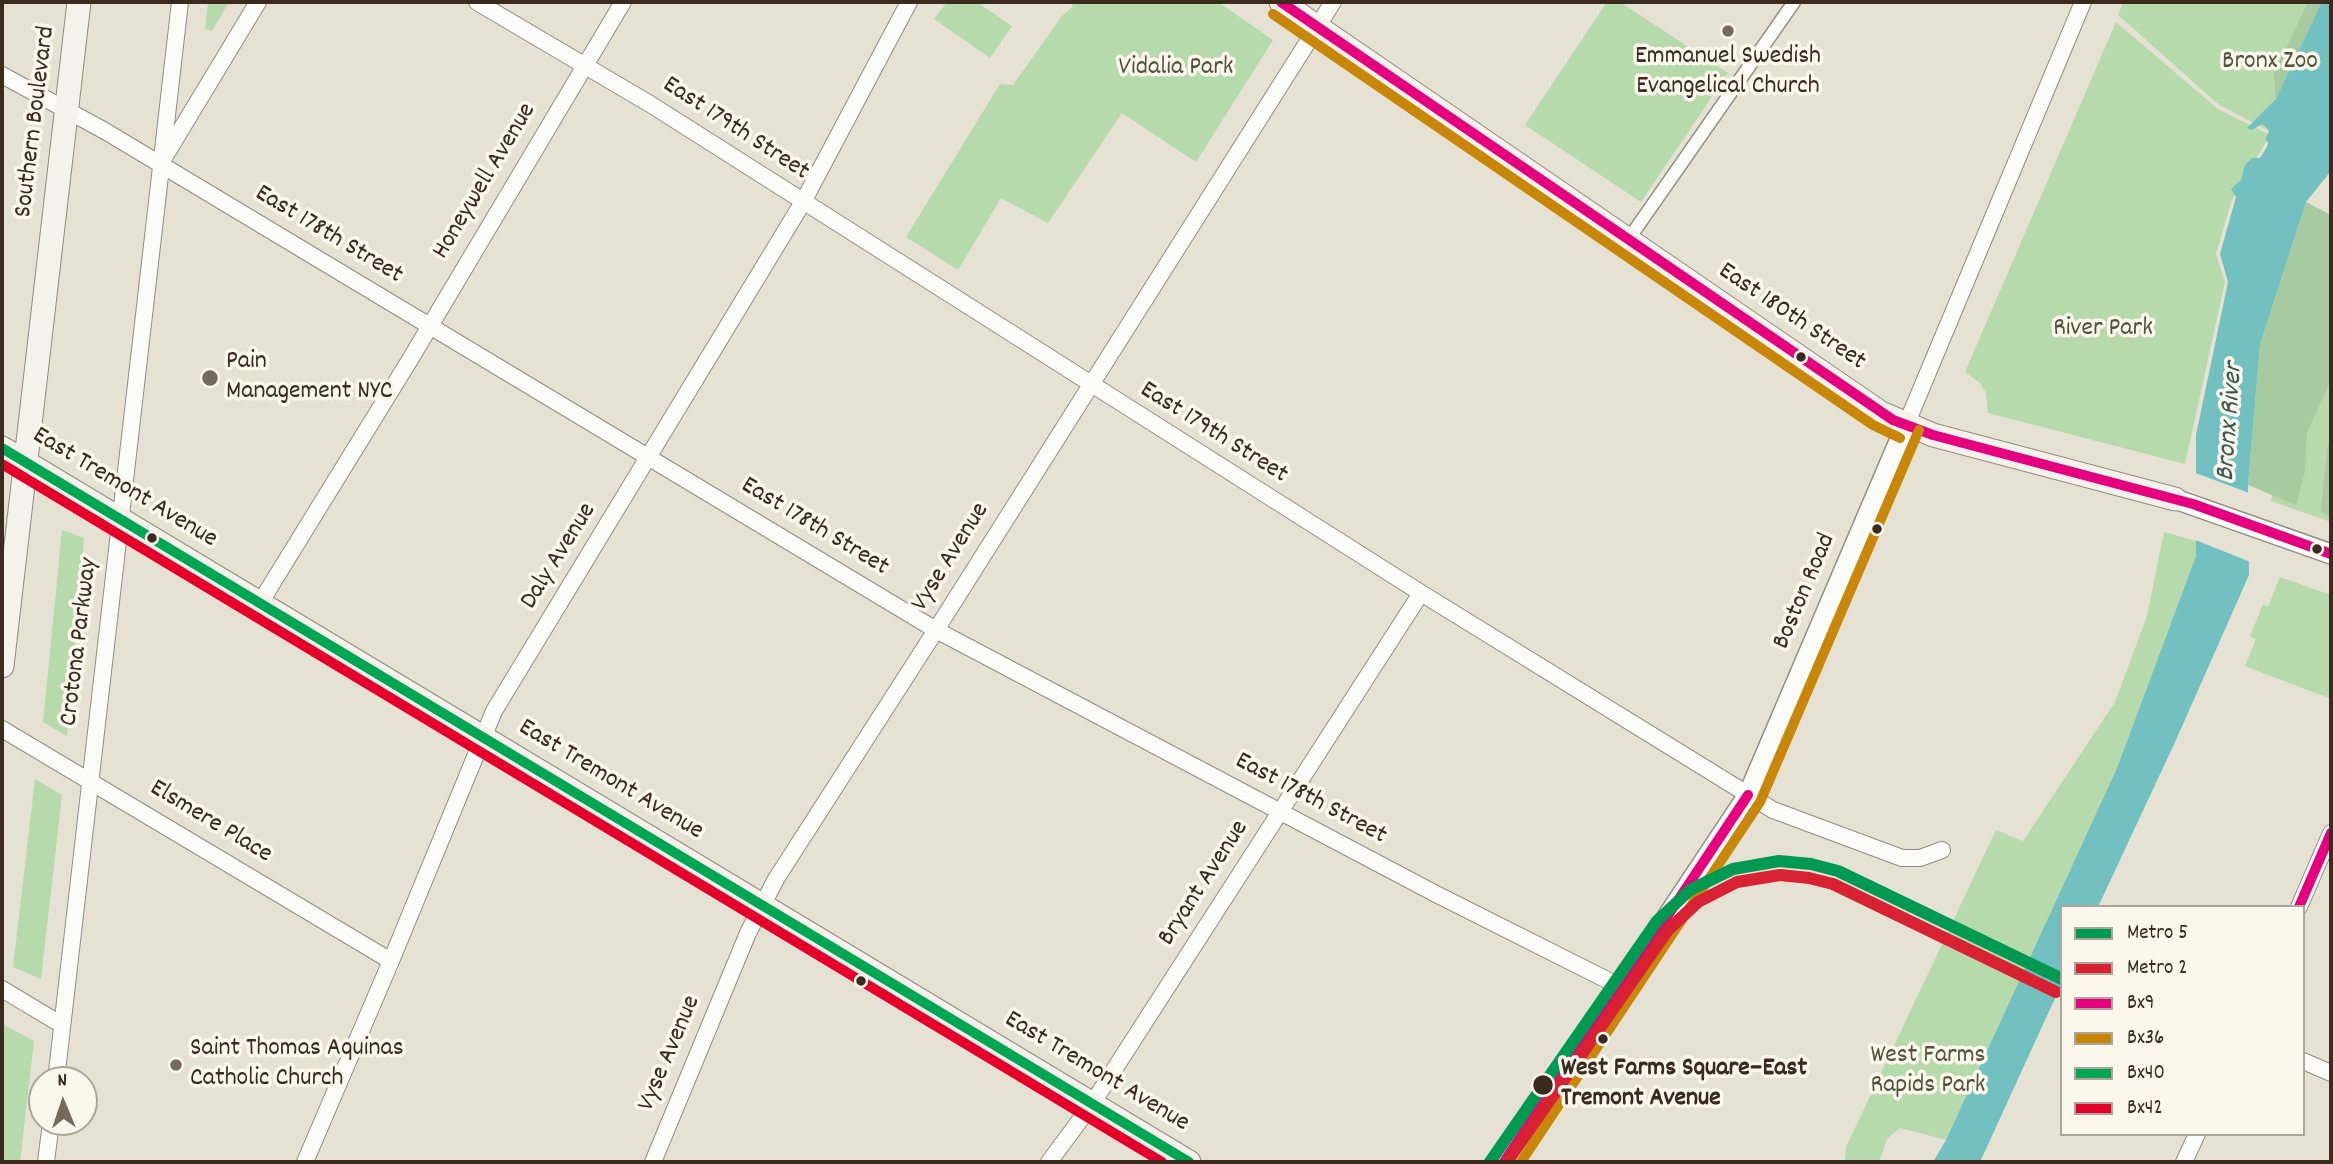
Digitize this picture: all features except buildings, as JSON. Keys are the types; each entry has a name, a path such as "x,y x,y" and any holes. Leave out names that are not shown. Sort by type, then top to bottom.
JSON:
{"main road":[{"name":"Southern Boulevard","path":"2,666 79,2"},
{"name":"East 180th Street","path":"1281,2 1881,413 1933,435 2184,501"},
{"name":"East Tremont Avenue","path":"2,448 1189,1162"}],"street":[{"name":"Crotona Parkway","path":"58,1066 180,2"},
{"path":"161,164 258,2"},
{"name":"East 179th Street","path":"477,2 650,104 1420,593 1748,795 1781,814 1892,855 1911,859 1942,850"},
{"name":"Honeywell Avenue","path":"260,603 623,2"},
{"name":"Daly Avenue","path":"305,1162 495,711 803,202 909,2"},
{"name":"Vyse Avenue","path":"653,1162 762,905 810,824 936,630 1333,2"},
{"path":"1628,240 1794,2"},
{"name":"Boston Road","path":"1504,1162 1748,795 2083,2"},
{"name":"East 178th Street","path":"2,75 161,164 936,630 1424,888 1621,987"},
{"name":"East 180th Street","path":"2184,501 2331,554"},
{"name":"Bryant Avenue","path":"1049,1162 1092,1104 1420,593"},
{"name":"Elsmere Place","path":"2,729 391,961"},
{"path":"2300,905 2331,832"},
{"path":"2,989 62,1025"},
{"path":"2305,1062 2331,1073"},
{"path":"47,1162 50,1136"},
{"path":"2184,1162 2196,1136"}],"green space":[{"path":"208,2 229,2 212,31 205,29"},
{"path":"947,2 977,2 1012,26 990,58 934,19"},
{"name":"Vidalia Park","path":"1069,2 1218,2 1273,40 1196,162 1122,113 1048,223 1001,198 958,270 906,237 1000,84 1013,85 1062,16 1073,6"},
{"path":"1607,2 1620,2 1728,73 1641,202 1525,125"},
{"name":"Bronx Zoo","path":"2123,2 2331,2 2331,163 2219,105 2118,15"},
{"path":"2308,2 2322,2 2276,99 2274,73"},
{"name":"River Park","path":"2116,22 2218,109 2270,135 2231,202 2216,254 2225,282 2185,464 1988,413 1986,393 1980,383 1965,372"},
{"path":"2306,202 2331,215 2331,380 2307,433 2305,471 2296,505 2248,485 2260,345"},
{"path":"2331,203 2331,522 2271,501"},
{"path":"2331,437 2331,516 2321,512 2327,449"},
{"path":"62,530 84,538 67,736 43,722"},
{"name":"West Farms Rapids Park","path":"2164,532 2196,541 2196,556 2117,768 1946,1140 1900,1128 1887,1139 1879,1162 1845,1162 1846,1147 1996,830 2023,841 2115,702 2147,616"},
{"path":"2280,577 2331,595 2331,699 2245,666 2256,639 2250,636 2263,604 2268,607"},
{"path":"35,779 62,795 41,979 13,967"},
{"path":"2,1024 34,1041 31,1066 28,1066 28,1093 20,1162 2,1162"}],"water":[{"name":"Bronx River","path":"2322,2 2331,2 2331,171 2306,202 2260,345 2248,485 2249,575 2099,905 2060,905 2060,987 1980,1162 1933,1162 1946,1140 2117,768 2196,556 2196,435 2228,282 2220,254 2236,197 2231,189 2241,180 2245,165 2252,158 2260,158 2267,147 2268,142 2265,140 2269,131 2265,126 2262,124 2252,130 2247,128 2276,99"}],"pier":[{"path":"2193,472 2252,494 2253,563 2193,539"}],"metro line":[{"name":"5","path":"1490,1162 1657,921 1690,890 1733,869 1779,861 1811,864 1838,871 2060,978"},
{"name":"2","path":"1507,1162 1668,930 1698,902 1737,882 1780,875 1833,884 2056,992"}],"transit line":[{"name":"Bx9","path":"1281,2 1893,420 1933,435 2193,504 2331,554"},
{"name":"Bx36","path":"1273,14 1873,425 1900,438"},
{"name":"Bx36","path":"1521,1162 1760,802 1919,430"},
{"name":"Bx40","path":"2,448 1189,1162"},
{"name":"Bx42","path":"2,464 1162,1162"},
{"name":"Bx9","path":"1504,1162 1748,795"},
{"name":"Bx9","path":"2300,905 2331,833"}],"place":[{"name":"Emmanuel Swedish Evangelical Church","path":"1728,31"},
{"name":"Pain Management NYC","path":"210,378"},
{"name":"Saint Thomas Aquinas Catholic Church","path":"176,1065"},
{"name":"West Farms Square–East Tremont Avenue","path":"1543,1085"}]}
